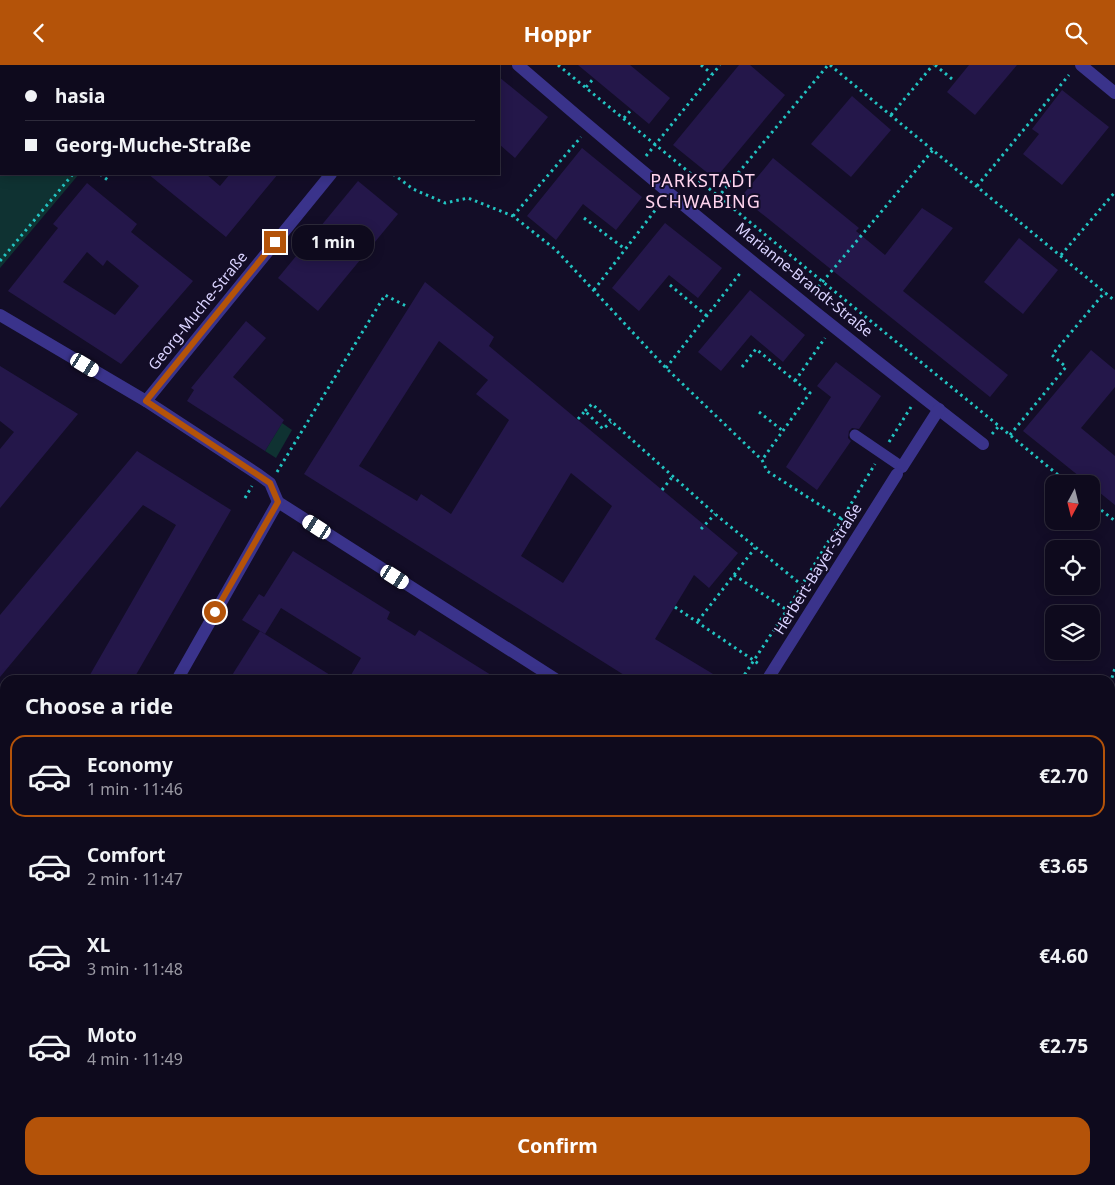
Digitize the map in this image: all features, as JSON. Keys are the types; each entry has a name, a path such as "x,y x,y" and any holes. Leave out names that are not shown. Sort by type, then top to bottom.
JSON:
{"street":[{"name":"Marianne-Brandt-Straße","path":"518,65 751,260 983,443"},
{"path":"1076,69 1115,93"},
{"name":"Georg-Muche-Straße","path":"146,401 330,175"},
{"path":"0,315 146,401 270,483 278,502 549,675"},
{"name":"Herbert-Bayer-Straße","path":"770,675 939,409"},
{"path":"180,675 278,502"}],"lane":[{"path":"855,435 882,453 900,471"}],"path":[{"path":"558,65 1058,475"},
{"path":"701,65 712,74"},
{"path":"638,167 720,65"},
{"path":"701,218 829,65 1115,301"},
{"path":"891,115 934,65 952,79"},
{"path":"977,186 1076,69"},
{"path":"585,87 594,78"},
{"path":"624,118 631,109"},
{"path":"513,217 590,127"},
{"path":"806,303 933,150"},
{"path":"0,261 72,175"},
{"path":"101,175 109,181"},
{"path":"394,175 413,189 445,203 468,198 513,217 556,250 666,368 762,460 767,471 861,531"},
{"path":"594,290 669,192"},
{"path":"1061,255 1115,192"},
{"path":"584,218 625,249"},
{"path":"666,368 751,260"},
{"path":"670,285 707,316"},
{"path":"1010,435 1066,367 1052,355 1105,292"},
{"path":"270,483 385,295 408,307"},
{"path":"795,381 834,325"},
{"path":"742,367 756,349 810,393 762,460"},
{"path":"744,675 787,610 841,518 920,394"},
{"path":"578,419 592,404 714,514 820,598"},
{"path":"585,411 603,429 610,422"},
{"path":"758,411 783,431"},
{"path":"983,443 999,426"},
{"path":"662,490 673,476"},
{"path":"1100,509 1115,521"},
{"path":"701,529 714,514"},
{"path":"698,621 755,548"},
{"path":"734,575 805,621"},
{"path":"675,607 754,660 767,675"}],"green space":[{"path":"0,175 78,175 0,268"},
{"path":"282,423 292,430 276,458 265,451"}],"building":[{"path":"578,65 630,65 670,98 649,124"},
{"path":"739,65 750,65 785,95 715,179 673,145"},
{"path":"969,65 1017,65 975,115 947,92"},
{"path":"500,78 548,117 515,158 500,145"},
{"path":"1062,90 1109,127 1062,185 1023,154 1039,134 1032,129"},
{"path":"852,96 891,130 851,177 811,144"},
{"path":"582,148 642,197 616,230 583,204 556,240 527,216"},
{"path":"773,158 859,228 856,231 885,255 922,208 953,228 903,291 1008,375 990,397 741,197"},
{"path":"149,175 207,175 220,186 229,175 277,175 226,237"},
{"path":"358,181 398,214 318,311 278,278"},
{"path":"87,183 137,224 131,232 193,281 121,364 8,291 58,228 53,224","holes":["87,252 103,266 107,260 139,286 115,315 63,282"]},
{"path":"665,223 722,268 698,298 669,275 639,311 612,288"},
{"path":"1019,238 1058,270 1023,314 984,282"},
{"path":"425,282 494,337 489,346 738,553 709,588 694,575 655,639 715,675 624,675 304,474","holes":["439,341 488,380 476,394 509,420 451,514 421,494 417,501 359,466","571,473 612,506 563,583 521,556"]},
{"path":"750,290 805,335 783,362 751,335 721,371 698,352"},
{"path":"246,321 266,338 233,377 284,420 265,451 187,401 194,390 191,388"},
{"path":"1091,350 1115,370 1115,387 1081,428 1115,456 1115,505 1100,493 1100,475 1078,475 1023,431"},
{"path":"836,362 881,396 859,429 852,428 849,431 848,438 851,441 817,490 786,467 831,397 817,386"},
{"path":"0,366 78,414 0,508 0,449 14,432 0,421"},
{"path":"137,451 231,510 136,675 90,675 176,525 143,505 2,675 0,675 0,615"},
{"path":"293,551 390,612 387,619 415,636 419,630 491,675 351,675 361,658 281,608 265,634 242,620 259,594 264,597"},
{"path":"260,631 330,675 232,675"}],"district":[{"name":"PARKSTADT SCHWABING","path":"703,192"}],"route":[{"path":"215,612 278,502 270,483 146,401 275,242"}]}
